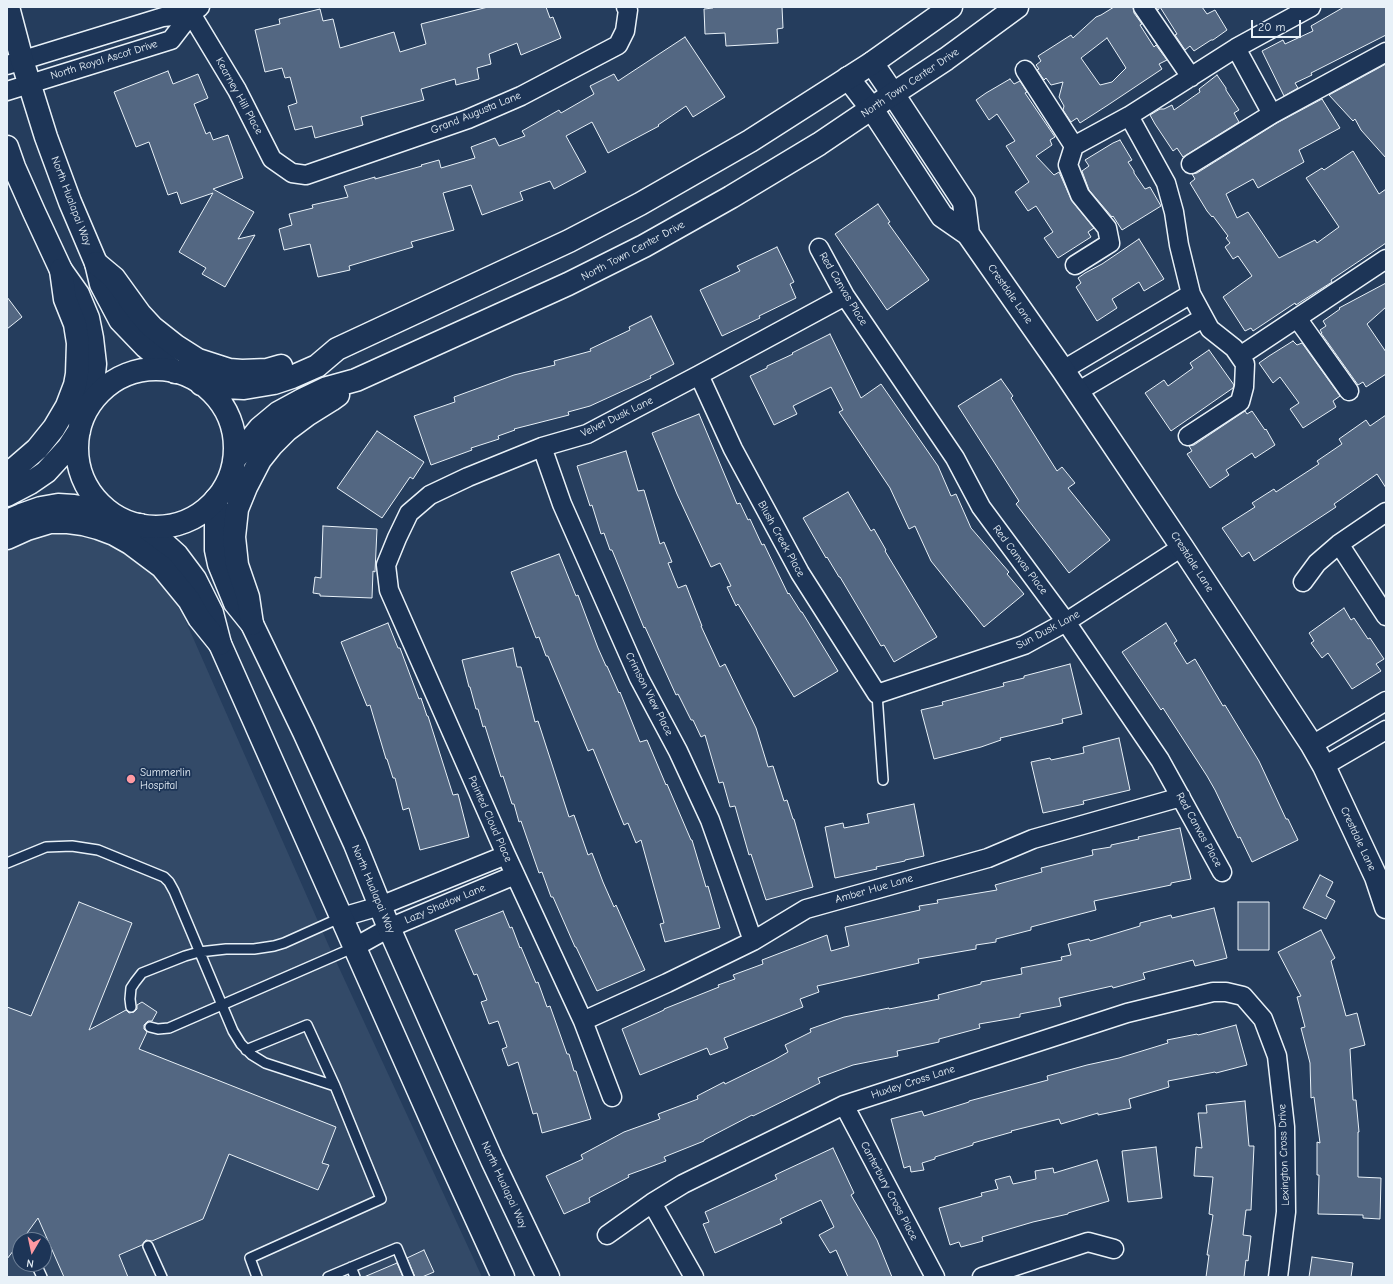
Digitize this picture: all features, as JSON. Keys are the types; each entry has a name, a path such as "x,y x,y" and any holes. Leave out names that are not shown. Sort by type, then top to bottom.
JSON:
{"main road":[{"name":"North Hualapai Way","path":"8,7 14,62 29,84 70,202 96,263 101,284 120,320 146,347 175,372"},
{"path":"201,384 225,388 244,388 274,383 292,377 317,366 337,349 569,241 634,207 750,141 872,63 951,7"},
{"name":"North Town Center Drive","path":"234,460 260,428 278,413 302,400 327,388 356,380 512,310 602,268 688,222 767,176 872,109 946,59 1016,7"},
{"name":"Crestdale Lane","path":"872,63 894,94 964,202 968,234"},
{"name":"Crestdale Lane","path":"848,78 872,109 942,216 968,234 1063,370 1182,547 1312,745 1324,766 1376,877 1386,907"},
{"path":"7,147 24,191 61,270 78,294 88,318 95,364 92,402"},
{"path":"96,263 114,278 140,314 152,327 176,346 198,360 229,370 255,371 267,370 281,366 311,353 337,349"},
{"path":"7,474 37,449 54,428 67,406 75,385 77,374 78,343 75,324 65,299 61,270"},
{"path":"153,370 175,372 201,384 222,404 229,417 233,431 235,446 234,460 231,474 225,487 206,510 194,518 180,523 152,527 124,520 111,513 100,504 90,492 79,466 77,451 79,431 81,422 92,402 106,387 118,379 132,374 153,370"},
{"path":"252,624 248,597 237,565 234,537 237,509 246,487 260,460 287,430 307,415 332,400 356,380"},
{"path":"7,495 30,483 46,472 68,448 79,431"},
{"name":"North Hualapai Way","path":"216,499 216,543 219,564 235,603 252,624 310,746 355,844 389,928 492,1160 548,1277"},
{"path":"7,521 41,508 58,505 82,507 111,513"},
{"path":"7,538 27,529 50,522 83,524 114,534 130,542 162,567 189,600 199,618 220,644"},
{"path":"140,525 177,555 195,579 212,613 220,644 503,1277"}],"street":[{"path":"1143,7 1191,77"},
{"path":"1075,265 1110,243 1107,228 1080,196 1068,165 1074,146 1129,116 1236,48 1311,7"},
{"path":"14,62 163,16 193,9"},
{"name":"Kearney Hill Place","path":"193,9 272,159 292,173"},
{"name":"North Royal Ascot Drive","path":"7,91 171,40 193,9"},
{"name":"Grand Augusta Lane","path":"292,173 306,175 468,119 521,96 618,45 626,31 627,9"},
{"path":"1236,48 1272,114"},
{"path":"1191,164 1272,114 1386,52"},
{"path":"1025,70 1074,146"},
{"path":"1129,116 1166,182 1174,212 1179,245 1191,294 1210,329 1234,348 1246,364 1244,388 1240,402 1188,436"},
{"name":"Red Canvas Place","path":"819,248 845,296 955,458 981,507 1066,622 1160,760 1222,872"},
{"path":"1240,356 1386,259"},
{"path":"1063,370 1191,294"},
{"name":"Velvet Dusk Lane","path":"397,538 409,513 430,495 468,477 542,447 587,434 699,376 845,296"},
{"path":"1077,392 1203,318"},
{"path":"1297,318 1349,391"},
{"name":"Blush Creek Place","path":"699,376 733,449 800,573 877,694"},
{"name":"Crimson View Place","path":"542,447 562,504 639,678 678,751 710,820 753,941"},
{"path":"1303,582 1317,563 1339,544 1386,512"},
{"name":"Painted Cloud Place","path":"397,538 386,565 389,590 515,875 583,1020 612,1097"},
{"path":"1339,544 1386,616"},
{"name":"Sun Dusk Lane","path":"877,694 1024,645 1066,622 1182,547"},
{"path":"1312,745 1386,701"},
{"path":"1324,766 1386,730"},
{"name":"Amber Hue Lane","path":"583,1020 667,983 753,941 806,909 988,858 1033,839 1181,797"},
{"name":"Lazy Shadow Lane","path":"342,917 380,906 506,855"},
{"name":"Lazy Shadow Lane","path":"355,947 389,928 515,875"},
{"name":"Huxley Cross Lane","path":"607,1235 652,1203 683,1184 844,1105 1128,1013 1213,992 1226,992 1243,996"},
{"name":"Lexington Cross Drive","path":"1243,996 1263,1019 1277,1056 1285,1127 1286,1212 1278,1277"},
{"name":"Canterbury Cross Place","path":"844,1105 935,1277"},
{"path":"652,1203 694,1277"},
{"path":"982,1277 1088,1242 1114,1249"}],"lane":[{"path":"877,694 883,780"},
{"path":"7,863 46,847 72,846 98,850 164,877 174,891 222,1005 237,1038 246,1050 265,1063 335,1086"},
{"path":"131,1007 130,999 132,988 142,973 199,952 254,949 274,946 342,917"},
{"path":"150,1027 158,1029 169,1028 355,947"},
{"path":"246,1050 307,1025 335,1086 381,1199 250,1258 257,1277"},
{"path":"148,1246 162,1277"},
{"path":"328,1277 397,1248 410,1277"},
{"path":"350,1267 355,1277"}],"shaded area":[{"name":"Summerlin Hospital","path":"74,532 119,547 157,576 183,615 328,944 482,1277 7,1277 7,544 15,540"}],"building":[{"path":"488,7 546,7 550,18 553,17 561,38 521,55 517,43 489,54 491,64 477,68 479,79 456,85 455,79 421,89 424,100 361,117 363,125 315,138 312,126 295,130 288,106 297,103 290,77 285,78 282,68 265,72 255,30 280,24 279,19 320,9 323,21 333,19 340,48 394,32 400,52 426,44 421,24"},
{"path":"713,7 782,7 783,28 777,29 778,43 726,46 725,33 705,34 704,9"},
{"path":"1114,7 1133,7 1134,13 1142,24 1140,25 1154,47 1156,45 1167,60 1159,64 1162,69 1108,105 1080,123 1077,118 1071,122 1063,110 1064,106 1059,97 1063,82 1051,85 1046,78 1044,80 1037,70 1039,69 1036,65 1041,61 1038,56 1071,35 1073,38 1096,17","holes":["1107,38 1126,68 1112,82 1100,85 1081,58"]},
{"path":"1160,7 1202,7 1207,14 1215,10 1227,30 1194,51 1190,46 1185,50"},
{"path":"1344,7 1386,7 1386,35 1311,73 1312,75 1295,83 1298,88 1284,96 1262,51 1283,40 1285,44 1313,31 1311,26"},
{"path":"685,37 725,97 693,117 686,106 658,125 659,126 608,153 592,122 566,136 586,172 554,189 550,181 520,192 523,200 482,215 471,185 443,193 454,230 411,242 413,247 349,266 350,270 318,277 310,244 284,250 279,229 292,225 289,214 313,208 312,205 348,197 344,186 375,177 375,179 439,160 441,168 475,158 471,147 495,138 499,146 525,136 522,131 559,110 561,113 594,94 590,86 614,74 618,81"},
{"path":"1386,64 1386,158 1361,130 1355,119 1353,121 1329,95"},
{"path":"168,71 173,84 198,74 208,98 194,104 206,134 210,132 213,140 228,135 243,178 213,189 254,212 238,239 255,235 225,287 202,274 206,268 179,252 213,193 181,204 177,192 168,195 149,142 136,147 114,92"},
{"path":"1217,75 1239,110 1234,113 1239,122 1183,157 1177,148 1173,151 1150,115 1160,109 1164,109 1172,105 1174,110 1200,92 1199,89"},
{"path":"1010,79 1014,84 1020,81 1027,92 1025,93 1055,137 1050,140 1052,145 1036,156 1054,175 1059,172 1072,201 1094,228 1088,232 1091,237 1058,258 1044,238 1053,232 1036,206 1028,211 1015,192 1029,182 1006,146 1015,141 997,114 989,120 976,100"},
{"path":"1322,99 1340,128 1299,150 1304,162 1258,188 1253,179 1226,194 1237,218 1248,212 1279,258 1315,240 1317,243 1339,227 1306,178 1322,168 1324,170 1353,151 1379,194 1386,189 1386,243 1331,280 1332,282 1296,305 1295,303 1253,331 1251,328 1245,331 1223,297 1252,276 1238,256 1233,259 1225,247 1230,243 1226,238 1228,236 1213,216 1212,217 1207,211 1190,183 1195,179 1192,174 1197,173 1277,123"},
{"path":"1120,140 1132,160 1128,162 1134,173 1145,189 1150,187 1161,206 1122,230 1113,216 1112,217 1089,190 1082,171 1089,166 1085,160"},
{"path":"878,204 890,222 888,223 929,280 887,310 835,234"},
{"path":"1139,239 1164,279 1144,291 1139,282 1112,299 1117,308 1097,321 1076,287 1081,283 1078,278"},
{"path":"777,247 794,282 790,284 796,298 759,316 760,318 722,336 700,290 740,271 737,266"},
{"path":"1386,283 1386,307 1367,324 1386,352 1386,374 1366,387 1363,382 1358,385 1320,330 1326,326 1323,321 1340,309 1339,308"},
{"path":"7,297 22,317 7,329"},
{"path":"651,316 674,364 650,376 651,378 590,406 568,412 569,415 514,429 515,430 498,436 499,439 471,448 472,450 431,465 414,416 455,402 454,397 514,375 555,365 554,361 591,351 590,349 630,330 629,327"},
{"path":"830,334 861,398 881,384 938,466 951,496 956,494 971,528 1009,572 1007,574 1024,594 984,627 931,561 915,526 909,529 890,488 839,412 843,410 831,387 793,406 797,414 774,425 750,376"},
{"path":"1293,341 1297,345 1302,343 1340,396 1333,401 1336,407 1303,428 1290,409 1299,403 1280,377 1273,383 1259,363"},
{"path":"1209,350 1234,385 1233,388 1171,431 1145,393 1164,380 1168,386 1193,368 1190,363"},
{"path":"1001,379 1013,396 1011,398 1057,471 1062,467 1075,483 1068,488 1110,540 1069,573 1016,504 1019,501 958,406"},
{"path":"1245,411 1247,414 1252,411 1265,430 1266,429 1275,445 1255,458 1252,453 1226,470 1229,475 1210,488 1187,454 1192,451 1189,446 1194,445"},
{"path":"699,414 737,504 740,503 748,520 750,519 788,594 789,593 802,612 838,671 794,697 738,604 736,606 727,587 731,586 720,563 711,567 677,494 652,433"},
{"path":"1386,415 1386,488 1377,474 1334,504 1336,507 1254,561 1249,552 1242,557 1222,528 1255,507 1252,503 1274,489 1276,492 1319,464 1317,461 1342,444 1339,439 1366,420 1370,426"},
{"path":"377,431 424,462 413,479 410,477 382,518 337,488"},
{"path":"626,451 638,491 644,490 660,544 664,542 672,562 668,563 678,588 686,585 701,626 720,667 725,664 756,728 768,767 773,766 784,801 787,800 794,819 813,887 766,900 751,854 749,855 735,806 730,807 723,782 719,783 705,735 701,737 678,694 676,695 645,627 644,628 612,550 610,550 604,533 601,534 577,466"},
{"path":"848,492 871,531 874,529 886,550 885,551 937,637 894,662 884,645 881,646 803,518"},
{"path":"323,526 377,529 372,598 320,596 320,594 313,593 315,577 321,578"},
{"path":"559,554 576,596 578,595 598,648 619,693 620,692 640,742 647,740 692,840 706,887 708,886 720,928 665,942 660,924 664,923 641,840 636,843 628,823 624,825 593,749 588,751 548,656 546,656 539,637 536,638 511,572"},
{"path":"1344,608 1351,620 1354,618 1368,639 1370,638 1384,659 1376,664 1381,671 1352,689 1328,653 1322,658 1311,643 1314,641 1309,633"},
{"path":"388,623 398,648 400,648 419,699 421,698 428,716 453,795 458,794 469,837 420,850 409,808 403,810 395,778 393,778 386,759 370,705 367,706 341,642"},
{"path":"1166,623 1177,641 1174,643 1187,664 1195,659 1223,706 1225,705 1259,761 1286,819 1288,819 1298,840 1252,862 1240,837 1238,838 1207,776 1163,708 1161,710 1122,652"},
{"path":"513,648 517,667 521,667 535,722 538,721 569,817 574,815 588,855 592,853 614,907 616,905 645,970 597,991 575,947 553,897 551,897 542,872 539,873 521,821 519,822 503,776 501,777 485,726 483,727 478,709 476,709 462,660"},
{"path":"1070,664 1082,714 1062,719 1063,723 1000,738 1001,740 981,747 934,759 921,710 943,705 942,702 1004,686 1003,683 1024,678 1024,676"},
{"path":"1119,738 1130,790 1083,801 1084,804 1043,813 1031,762 1050,758 1051,760 1084,753 1083,747"},
{"path":"914,804 924,856 876,867 877,869 835,878 825,827 843,823 844,828 869,823 867,814"},
{"path":"1180,828 1191,879 1171,883 1171,885 1094,901 1096,910 1031,927 1031,930 996,939 996,942 976,945 976,949 918,959 919,963 817,986 819,992 800,999 803,1007 724,1038 728,1048 710,1055 707,1048 640,1075 622,1029 664,1009 719,987 718,985 735,979 733,975 763,964 762,960 827,935 831,951 849,946 845,927 920,910 919,906 938,903 937,900 997,890 995,885 1042,872 1041,868 1093,855 1092,850 1111,847 1111,845 1139,839 1138,837"},
{"path":"1320,875 1333,882 1326,896 1335,901 1326,919 1303,908"},
{"path":"79,902 132,923 89,1030 126,1010 129,1013 134,1012 137,1009 137,1005 142,1002 157,1012 152,1021 148,1021 144,1025 144,1029 147,1032 139,1049 336,1127 322,1163 329,1165 318,1190 229,1154 203,1219 152,1241 146,1240 142,1245 119,1255 128,1277 64,1277 52,1250 52,1232 44,1232 38,1218 28,1232 12,1232 12,1252 7,1259 7,1007 31,1016"},
{"path":"1238,902 1269,902 1269,950 1238,950"},
{"path":"1214,908 1227,958 1195,966 1193,960 1143,973 1145,979 1113,988 1112,986 1059,998 1061,1006 1020,1014 1020,1017 979,1024 980,1028 939,1039 939,1042 897,1051 898,1056 853,1065 818,1078 820,1083 753,1116 752,1115 704,1141 664,1157 666,1161 628,1175 629,1177 589,1198 590,1202 564,1214 546,1176 583,1159 581,1155 624,1132 660,1119 658,1114 698,1099 697,1096 724,1082 725,1084 774,1060 788,1052 785,1045 811,1032 810,1029 844,1017 939,999 938,995 981,984 981,982 1022,974 1021,968 1062,960 1061,957 1071,955 1068,944 1089,939 1090,941 1140,926 1140,923 1171,915 1172,918"},
{"path":"503,911 510,928 512,927 536,983 538,982 547,1007 550,1006 567,1054 569,1054 574,1071 576,1071 591,1119 542,1133 537,1113 533,1114 518,1062 508,1066 502,1049 507,1047 498,1021 489,1024 481,1002 487,1000 477,974 474,975 455,930"},
{"path":"1321,930 1335,958 1331,961 1346,1016 1357,1013 1365,1045 1350,1049 1353,1100 1356,1100 1359,1132 1358,1177 1381,1178 1380,1219 1363,1218 1363,1215 1318,1214 1319,1175 1317,1175 1317,1142 1320,1143 1314,1097 1311,1098 1310,1063 1301,1028 1305,1027 1297,997 1301,996 1278,952"},
{"path":"1236,1025 1247,1065 1216,1073 1168,1081 1169,1087 1129,1099 1131,1108 1098,1115 1098,1113 1061,1124 1059,1119 1011,1131 1012,1132 973,1143 973,1145 935,1157 935,1159 922,1163 924,1170 911,1172 910,1166 904,1168 891,1119 922,1111 924,1116 969,1101 1048,1080 1047,1076 1119,1058 1168,1043 1167,1040 1198,1035"},
{"path":"1245,1101 1249,1146 1254,1146 1251,1210 1246,1210 1243,1235 1251,1236 1248,1261 1246,1260 1244,1277 1206,1277 1209,1255 1207,1255 1213,1215 1209,1214 1213,1177 1194,1176 1196,1147 1202,1148 1198,1113 1207,1113 1206,1105"},
{"path":"1156,1147 1162,1198 1128,1202 1122,1151"},
{"path":"833,1148 854,1193 851,1195 877,1240 892,1277 848,1277 836,1250 830,1253 819,1235 834,1227 821,1200 780,1219 782,1223 715,1253 703,1224 709,1222 705,1212 777,1179 775,1175"},
{"path":"1097,1160 1109,1201 1068,1214 1033,1222 982,1237 983,1241 961,1247 959,1242 950,1245 939,1208 982,1196 981,1193 998,1189 995,1180 1010,1176 1013,1184 1036,1179 1035,1171 1053,1168 1054,1173"},
{"path":"424,1250 434,1272 422,1277 415,1277 407,1258"},
{"path":"1312,1257 1353,1263 1351,1277 1309,1277"},
{"path":"397,1263 403,1277 364,1277"}],"place":[{"name":"Summerlin Hospital","path":"131,779"}]}
